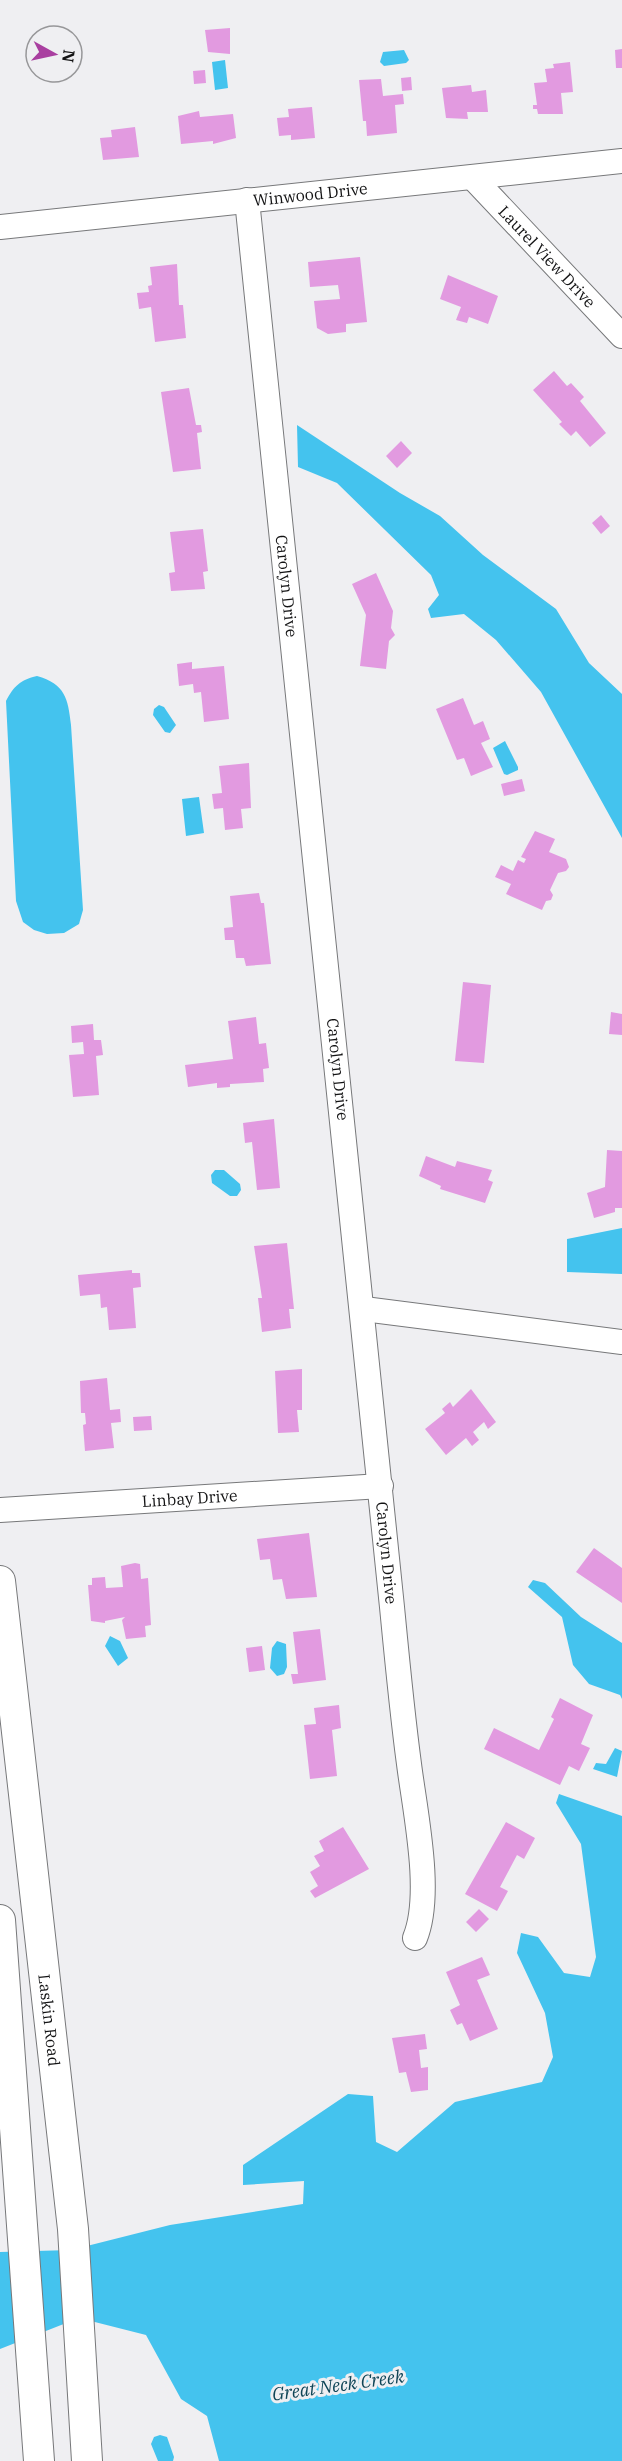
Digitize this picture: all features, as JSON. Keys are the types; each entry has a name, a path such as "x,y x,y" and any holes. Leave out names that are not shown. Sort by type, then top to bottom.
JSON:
{"main road":[{"name":"Laskin Road","path":"0,1581 73,2229 87,2461"},
{"path":"0,1920 39,2461"}],"street":[{"name":"Winwood Drive","path":"0,227 622,161"},
{"name":"Laurel View Drive","path":"473,178 622,336"},
{"name":"Carolyn Drive","path":"247,200 309,810 329,971 364,1309 400,1691 419,1846 423,1905 415,1938"},
{"path":"364,1309 622,1342"},
{"name":"Linbay Drive","path":"0,1510 381,1486"}],"water":[{"path":"404,50 409,60 406,63 384,66 380,62 383,52"},
{"path":"225,60 228,88 215,90 212,62"},
{"path":"297,425 400,493 440,516 483,555 556,609 589,663 622,694 622,838 541,692 496,640 464,614 431,618 428,609 439,595 431,575 337,483 298,467"},
{"path":"37,676 54,683 63,693 71,725 83,910 79,924 64,933 47,934 34,930 23,922 16,901 6,701 18,684"},
{"path":"159,705 164,707 176,725 170,733 165,732 153,715 154,709"},
{"path":"505,741 518,767 518,770 507,775 504,774 493,748"},
{"path":"199,797 204,833 186,836 182,799"},
{"path":"215,1170 224,1170 240,1184 241,1190 237,1196 230,1196 212,1183 211,1175"},
{"path":"622,1228 622,1274 567,1272 567,1239"},
{"path":"533,1580 545,1583 581,1617 622,1643 622,1699 620,1695 589,1684 573,1665 562,1617 528,1587"},
{"path":"110,1636 120,1641 128,1658 118,1666 105,1646"},
{"path":"277,1641 286,1644 287,1667 284,1674 277,1676 270,1668 272,1648"},
{"path":"615,1748 622,1751 617,1777 593,1769 596,1763 606,1764"},
{"name":"Great Neck Creek","path":"559,1794 622,1816 622,2461 219,2461 207,2416 181,2399 146,2335 79,2318 0,2349 0,2252 71,2250 170,2225 303,2204 304,2181 243,2185 243,2165 348,2094 373,2096 376,2142 397,2152 455,2102 542,2082 553,2057 545,2013 517,1953 521,1933 538,1937 564,1973 590,1977 596,1957 581,1844 556,1803"},
{"path":"160,2435 167,2437 174,2457 173,2461 158,2461 151,2444 154,2437"}],"building":[{"path":"230,28 230,54 208,52 205,30"},
{"path":"622,49 622,68 616,68 615,50"},
{"path":"570,62 573,92 561,93 563,114 538,114 537,109 533,109 533,105 537,105 534,83 547,82 545,69 554,68 553,64"},
{"path":"205,70 206,83 194,84 193,71"},
{"path":"411,77 412,90 402,91 401,78"},
{"path":"381,79 383,96 403,94 404,104 395,105 397,133 367,136 366,121 363,121 359,80"},
{"path":"471,85 472,92 486,90 488,112 467,112 468,119 446,118 442,88"},
{"path":"312,107 315,138 291,140 291,135 279,136 277,118 289,117 288,109"},
{"path":"199,111 200,117 233,114 236,138 213,144 213,141 181,144 178,116"},
{"path":"135,127 139,157 103,160 100,138 112,137 111,130"},
{"path":"360,257 367,322 346,324 346,332 328,334 317,328 314,301 340,299 338,285 310,287 308,262"},
{"path":"177,264 179,305 183,305 186,338 155,342 151,307 139,309 137,293 149,292 148,286 152,285 150,267"},
{"path":"448,275 498,296 488,324 469,317 467,323 456,320 461,307 440,299"},
{"path":"554,371 567,386 571,383 584,397 580,401 606,433 590,447 576,431 571,436 559,424 562,422 533,390"},
{"path":"189,388 196,425 201,425 202,432 197,433 201,469 173,472 161,392"},
{"path":"401,441 412,453 397,468 386,456"},
{"path":"601,515 610,526 601,534 592,523"},
{"path":"203,529 208,571 203,572 205,589 171,591 169,573 175,572 170,532"},
{"path":"376,573 393,611 391,628 395,635 389,641 386,669 360,666 366,615 352,584"},
{"path":"192,662 192,669 224,666 229,719 204,722 201,692 194,693 193,684 179,686 177,664"},
{"path":"463,698 474,725 483,721 490,739 481,743 493,767 471,776 464,758 457,760 436,709"},
{"path":"249,763 251,808 241,809 243,828 225,830 223,808 214,809 212,794 222,793 219,766"},
{"path":"522,779 525,791 504,796 501,784"},
{"path":"535,831 555,839 549,852 566,859 569,867 566,871 558,873 550,890 553,895 551,900 546,901 542,910 506,894 511,884 495,877 501,865 513,871 518,860 524,863 526,859 521,857"},
{"path":"259,893 261,903 264,903 271,964 246,966 244,958 236,958 234,940 225,940 224,928 233,927 230,896"},
{"path":"463,982 491,985 484,1063 455,1061"},
{"path":"611,1012 622,1014 622,1035 609,1034"},
{"path":"256,1017 259,1044 266,1043 269,1068 263,1069 264,1082 230,1084 230,1087 217,1088 217,1083 188,1087 185,1065 233,1059 228,1021"},
{"path":"93,1024 94,1040 101,1040 103,1055 96,1056 99,1095 73,1097 69,1055 84,1054 83,1042 72,1043 71,1026"},
{"path":"274,1119 280,1188 257,1190 252,1142 245,1143 243,1123"},
{"path":"607,1150 622,1151 622,1208 615,1208 615,1212 594,1218 587,1193 605,1187"},
{"path":"426,1156 455,1167 457,1161 492,1170 488,1180 493,1182 485,1203 440,1189 441,1186 419,1176"},
{"path":"287,1243 294,1309 289,1309 291,1328 262,1332 258,1298 262,1298 254,1246"},
{"path":"132,1270 132,1273 140,1273 141,1287 133,1288 136,1328 109,1330 107,1307 101,1308 100,1294 80,1296 78,1275"},
{"path":"302,1369 302,1410 297,1410 299,1432 278,1433 275,1371"},
{"path":"107,1378 110,1410 120,1409 121,1422 111,1423 114,1448 85,1451 83,1425 86,1424 85,1413 81,1413 80,1381"},
{"path":"471,1389 496,1422 488,1429 484,1422 473,1432 479,1440 472,1446 466,1438 446,1455 425,1429 445,1413 442,1409 450,1402 453,1407"},
{"path":"151,1416 152,1430 134,1431 133,1417"},
{"path":"309,1533 317,1597 286,1599 282,1579 273,1580 270,1559 260,1560 257,1539"},
{"path":"594,1548 622,1568 622,1603 576,1572"},
{"path":"140,1564 141,1579 148,1578 151,1625 145,1626 146,1637 126,1639 122,1620 125,1617 105,1621 105,1623 91,1621 88,1585 92,1585 92,1578 105,1577 106,1588 123,1587 121,1566"},
{"path":"320,1629 326,1680 293,1684 291,1674 298,1674 293,1632"},
{"path":"262,1646 265,1670 249,1672 246,1648"},
{"path":"560,1698 593,1715 581,1744 590,1748 579,1771 569,1766 560,1785 484,1749 494,1728 539,1750 554,1719 551,1717"},
{"path":"339,1705 341,1728 332,1730 337,1776 310,1779 304,1725 316,1724 314,1708"},
{"path":"506,1822 535,1838 524,1859 517,1855 500,1887 508,1891 497,1911 465,1894"},
{"path":"343,1827 369,1869 315,1898 310,1891 318,1886 310,1872 320,1866 314,1856 324,1851 319,1841"},
{"path":"479,1909 489,1919 476,1932 466,1922"},
{"path":"482,1957 490,1975 477,1980 498,2029 470,2041 462,2023 457,2025 450,2010 460,2005 446,1972"},
{"path":"425,2034 427,2049 419,2050 421,2068 428,2067 428,2090 411,2092 406,2072 399,2073 392,2038"}]}
